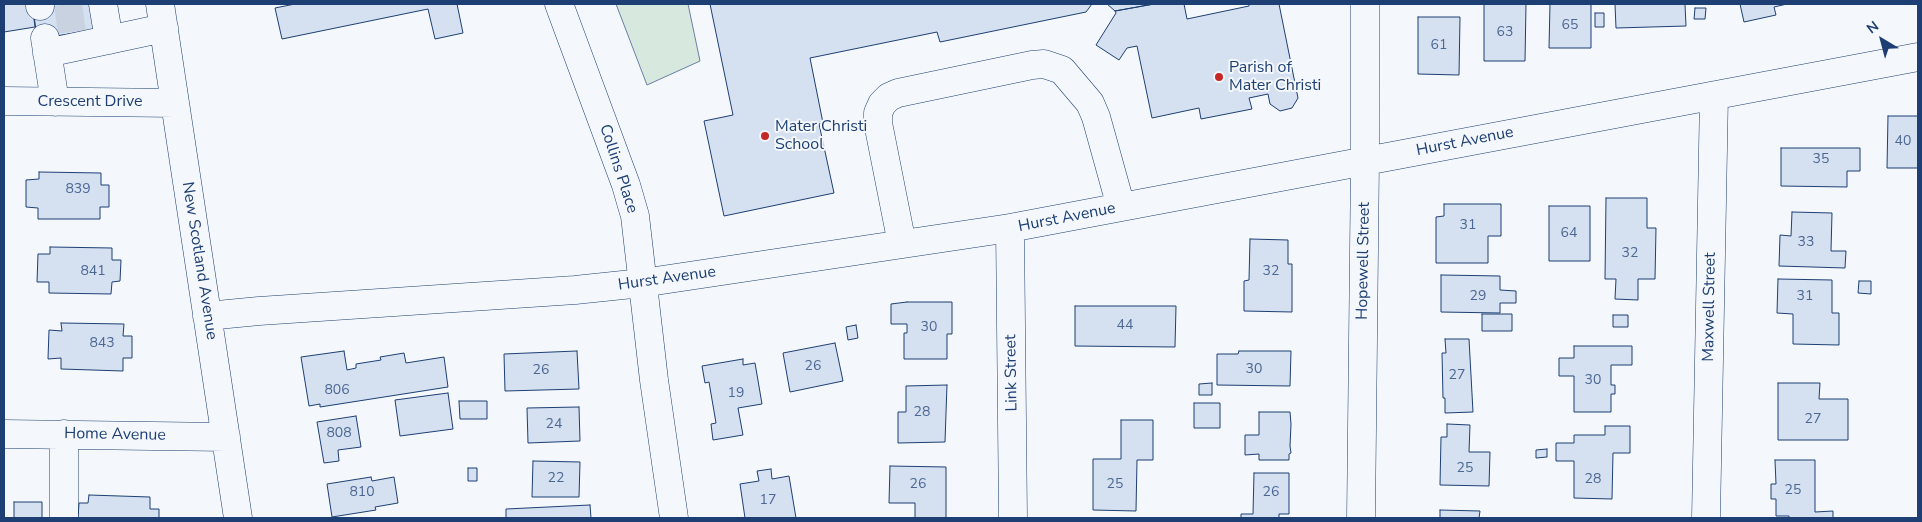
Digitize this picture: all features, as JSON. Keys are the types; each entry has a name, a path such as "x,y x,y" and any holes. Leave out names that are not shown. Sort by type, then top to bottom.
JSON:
{"street":[{"path":"102,4 110,40"},
{"name":"Collins Place","path":"559,4 635,216 654,380 674,518"},
{"name":"Hopewell Street","path":"1361,518 1366,161 1365,4"},
{"path":"55,102 46,45 73,40 110,40 162,16"},
{"name":"New Scotland Avenue","path":"162,16 238,518"},
{"name":"Hurst Avenue","path":"208,316 575,290 642,283 1010,228 1918,57"},
{"path":"902,244 878,123 878,113 882,104 889,97 898,93 1032,65 1044,64 1062,70 1090,103 1096,117 1121,207"},
{"name":"Maxwell Street","path":"1706,518 1714,96"},
{"name":"Crescent Drive","path":"4,101 175,103"},
{"name":"Link Street","path":"1010,228 1013,518"},
{"name":"Home Avenue","path":"4,434 226,437"},
{"path":"64,434 64,518"}],"shaded area":[{"path":"616,4 688,4 700,61 647,85"}],"building":[{"path":"4,4 32,4 35,27 4,32"},
{"path":"56,4 97,4 100,29 37,39 33,7"},
{"path":"295,4 457,4 463,33 435,39 428,9 282,39 275,8"},
{"path":"710,4 1092,4 1086,12 940,42 937,32 810,58 823,123 819,124 834,193 724,216 704,121 733,115"},
{"path":"1107,4 1154,4 1115,11"},
{"name":"Parish of Mater Christi","path":"1154,4 1184,4 1187,19 1249,6 1249,4 1279,4 1298,98 1292,108 1280,111 1270,104 1268,94 1249,98 1252,109 1201,119 1199,108 1152,118 1137,46 1127,48 1119,60 1096,45 1116,13 1115,11"},
{"path":"1484,4 1526,4 1525,61 1484,61"},
{"path":"1550,4 1591,4 1591,48 1549,48"},
{"path":"1615,4 1685,4 1686,26 1616,28"},
{"path":"1740,4 1787,4 1774,7 1776,15 1744,22"},
{"path":"1695,8 1706,8 1705,19 1694,19"},
{"path":"1595,13 1604,13 1604,27 1595,27"},
{"path":"1418,17 1460,17 1459,75 1418,74"},
{"path":"1888,116 1918,116 1918,168 1887,168"},
{"path":"1781,148 1860,148 1860,171 1847,171 1847,187 1781,186"},
{"path":"39,172 101,173 101,185 109,185 109,207 100,207 100,219 38,219 38,208 26,207 26,180 39,179"},
{"path":"1606,198 1647,198 1647,228 1656,228 1655,279 1638,279 1638,300 1615,299 1616,279 1605,279"},
{"path":"1444,204 1501,204 1501,236 1488,236 1488,263 1436,263 1436,217 1444,216"},
{"path":"1549,206 1590,206 1590,261 1549,261"},
{"path":"1792,212 1832,213 1831,251 1846,251 1845,268 1779,266 1780,235 1791,236"},
{"path":"1250,239 1288,240 1288,264 1292,264 1292,312 1244,311 1244,281 1249,280"},
{"path":"50,247 112,248 112,260 121,260 120,281 112,282 111,294 49,293 49,282 37,282 38,254 50,254"},
{"path":"1441,275 1500,276 1500,290 1516,291 1516,303 1500,303 1500,313 1441,312"},
{"path":"1778,279 1832,280 1832,313 1839,313 1839,345 1793,344 1793,314 1777,313"},
{"path":"1859,281 1871,281 1871,294 1858,293"},
{"path":"952,302 952,334 947,334 947,359 904,359 904,333 907,333 907,324 891,324 891,304"},
{"path":"1075,306 1176,306 1175,347 1075,346"},
{"path":"1482,314 1512,314 1512,331 1482,331"},
{"path":"1613,315 1628,315 1628,327 1613,327"},
{"path":"61,323 124,324 123,336 132,336 132,358 123,358 123,371 61,369 61,358 48,359 49,330 62,331"},
{"path":"856,325 858,338 848,340 846,327"},
{"path":"1445,339 1469,339 1473,412 1445,413 1442,353 1446,353"},
{"path":"835,343 843,381 790,392 783,353"},
{"path":"1574,346 1632,346 1632,365 1611,365 1611,385 1615,385 1615,394 1611,394 1611,412 1574,412 1574,376 1559,376 1559,358 1574,358"},
{"path":"344,351 347,370 356,368 356,364 381,360 380,357 404,353 406,363 444,357 448,387 320,407 320,404 309,406 301,357"},
{"path":"577,351 579,389 505,391 504,354"},
{"path":"1239,351 1291,351 1290,386 1217,385 1217,354 1238,354"},
{"path":"743,359 743,365 755,363 762,404 738,408 743,435 713,440 711,424 716,423 709,382 705,383 702,366"},
{"path":"1212,383 1212,395 1199,395 1199,384"},
{"path":"1778,383 1820,383 1819,399 1848,399 1848,440 1778,440"},
{"path":"947,385 945,442 898,443 898,412 906,412 906,386"},
{"path":"448,393 453,429 400,436 395,400"},
{"path":"459,401 487,401 487,419 460,419"},
{"path":"1194,403 1220,403 1220,428 1194,428"},
{"path":"579,407 580,441 528,443 527,408"},
{"path":"1259,412 1290,412 1291,453 1289,454 1289,460 1259,460 1259,454 1245,455 1245,435 1259,435"},
{"path":"356,416 361,447 338,450 339,461 324,463 317,422"},
{"path":"1121,420 1153,420 1153,460 1137,460 1136,511 1093,510 1093,459 1121,459"},
{"path":"1447,424 1470,425 1469,452 1490,452 1489,486 1440,485 1441,437 1447,437"},
{"path":"1605,426 1630,426 1630,453 1613,453 1612,499 1574,498 1574,461 1556,461 1556,443 1574,443 1574,435 1605,435"},
{"path":"1547,449 1547,457 1536,458 1536,450"},
{"path":"1775,460 1815,460 1815,512 1833,511 1833,518 1789,518 1789,516 1776,516 1776,499 1771,499 1771,484 1776,484"},
{"path":"533,461 580,462 579,497 532,497"},
{"path":"890,466 946,467 946,518 915,518 915,503 889,503"},
{"path":"468,468 477,468 477,481 468,481"},
{"path":"771,469 772,479 789,476 796,518 745,518 740,484 759,481 757,471"},
{"path":"1254,473 1289,473 1289,514 1279,514 1279,518 1241,518 1241,514 1253,514"},
{"path":"371,477 372,481 394,477 398,503 375,507 376,510 332,517 327,484"},
{"path":"89,495 150,497 150,509 159,509 159,518 78,518 79,503 88,503"},
{"path":"14,502 42,502 42,518 14,518"},
{"path":"590,505 591,518 506,518 506,509"},
{"path":"1440,510 1480,511 1479,518 1440,518"}],"tunnel":[{"path":"68,4 72,33"}],"place":[{"name":"Parish of Mater Christi","path":"1219,77"},
{"name":"Mater Christi School","path":"765,136"}]}
